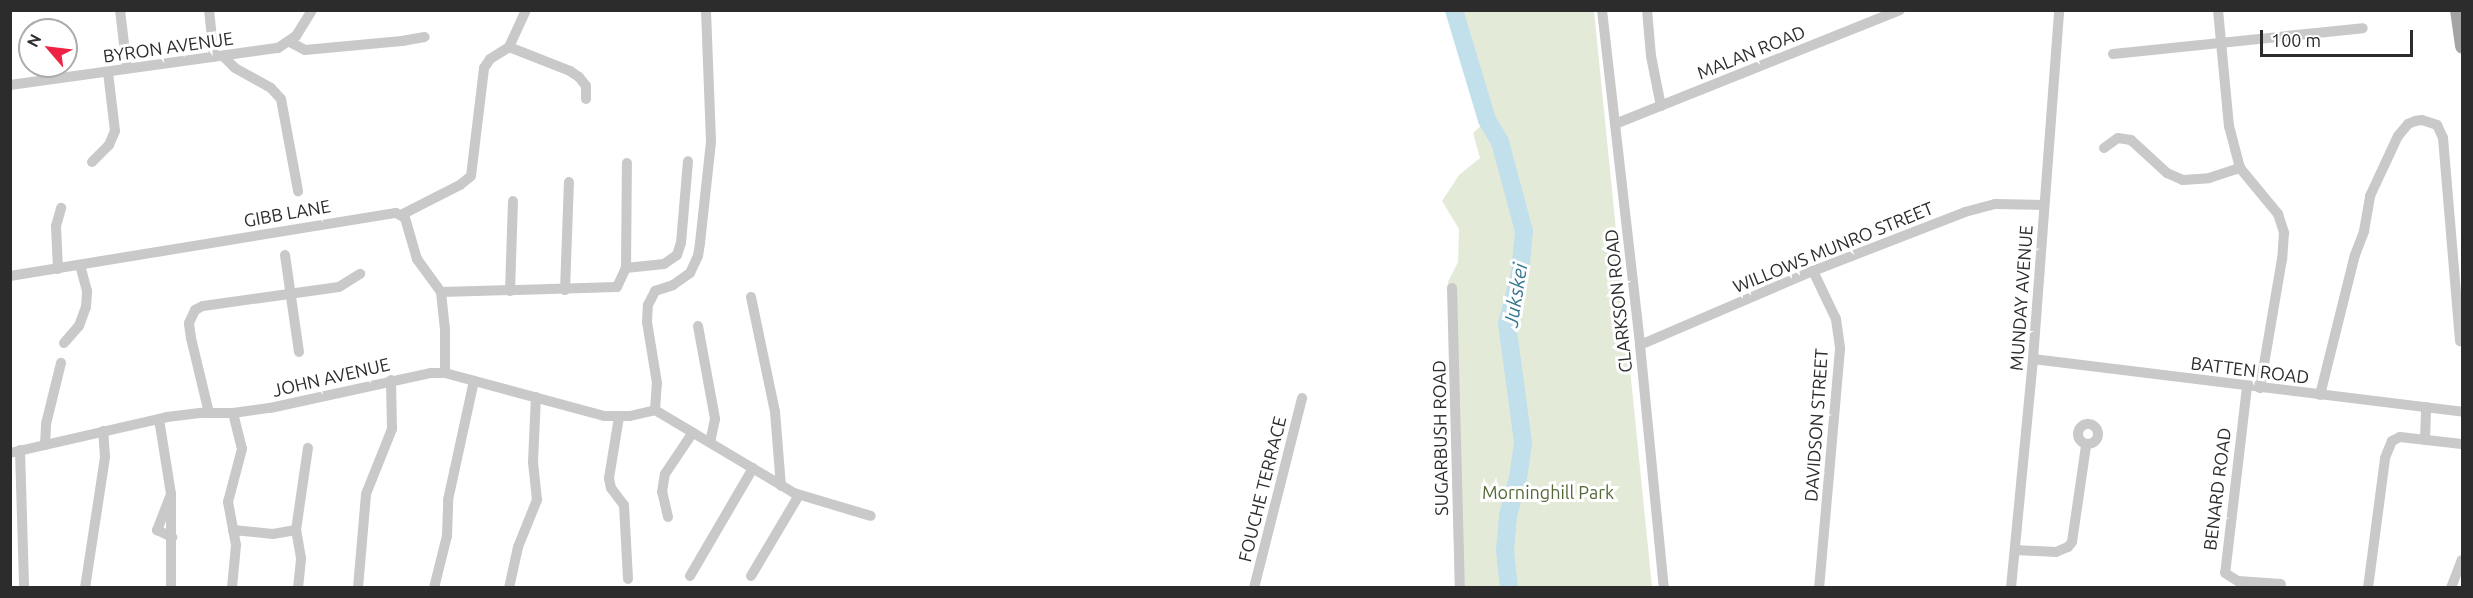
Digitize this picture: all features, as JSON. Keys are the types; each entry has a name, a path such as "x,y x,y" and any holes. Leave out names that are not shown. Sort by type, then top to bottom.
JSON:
{"main road":[{"path":"2457,10 2463,47"}],"street":[{"path":"120,10 127,69"},
{"path":"209,10 219,56 235,68 271,88 281,99 298,191"},
{"path":"312,10 290,42 305,50 425,37"},
{"path":"445,373 445,328 441,292 417,259 407,222 401,215 460,185 471,176 484,68 490,59 509,47 526,10"},
{"path":"706,10 711,141 698,256 683,279 673,285 660,288 650,299 647,315 657,383 656,410 799,495 871,516"},
{"name":"CLARKSON ROAD","path":"1602,10 1640,345 1664,588"},
{"path":"1647,10 1651,56 1661,106"},
{"name":"MALAN ROAD","path":"1615,124 1900,10"},
{"name":"MUNDAY AVENUE","path":"2011,588 2033,359 2060,10"},
{"path":"2218,10 2229,126 2240,168 2278,214 2284,233 2282,259 2260,388"},
{"path":"2113,54 2363,28"},
{"name":"BYRON AVENUE","path":"10,85 278,48 290,42"},
{"path":"509,47 570,70 586,86 586,99"},
{"path":"92,162 109,145 115,131 108,72"},
{"path":"2320,395 2355,255 2364,231 2370,196 2398,136 2408,124 2415,121 2422,120 2437,125 2443,138 2460,340"},
{"path":"2104,148 2118,138 2131,140 2167,173 2183,180 2210,178 2240,168"},
{"path":"626,268 664,264 677,255 681,243 688,161"},
{"path":"441,292 614,289 620,284 626,268 627,163"},
{"path":"565,290 569,182"},
{"path":"510,291 513,201"},
{"name":"WILLOWS MUNRO STREET","path":"1640,345 1813,271 1976,208 1995,204 2044,206"},
{"path":"57,269 56,226 61,208"},
{"name":"GIBB LANE","path":"10,276 354,218 391,213 401,215"},
{"path":"285,255 299,352"},
{"path":"64,343 79,326 86,308 87,291 80,265"},
{"name":"DAVIDSON STREET","path":"1813,271 1836,319 1840,349 1819,588"},
{"path":"209,413 191,338 189,323 195,310 203,306 339,287 360,274"},
{"name":"SUGARBUSH ROAD","path":"1452,288 1460,588"},
{"path":"751,297 775,412 781,486"},
{"path":"698,326 715,419 710,442"},
{"name":"BATTEN ROAD","path":"2033,359 2463,412"},
{"path":"45,445 46,424 61,363"},
{"name":"JOHN AVENUE","path":"15,452 159,419 209,413 233,413 423,374 445,373 594,414 619,417 656,410"},
{"path":"358,588 366,494 392,429 391,380"},
{"path":"434,588 447,536 448,500 474,381"},
{"name":"BENARD ROAD","path":"2247,387 2225,573 2238,581 2281,584"},
{"path":"509,588 518,547 537,500 533,455 536,397"},
{"name":"FOUCHE TERRACE","path":"1254,588 1302,398"},
{"path":"2425,440 2426,407"},
{"path":"232,588 236,544 228,502 242,449 233,413"},
{"path":"619,417 609,478 611,488 624,505 628,579"},
{"path":"159,419 171,494 157,530 172,537 171,588"},
{"path":"85,588 104,462 103,431"},
{"path":"668,517 663,498 665,474 693,432"},
{"path":"2368,588 2388,448 2392,441 2400,437 2463,444"},
{"path":"2015,550 2056,552 2068,547 2072,542 2086,446"},
{"path":"298,588 301,558 296,530 308,448"},
{"path":"15,452 24,588"},
{"path":"690,576 753,468"},
{"path":"751,576 799,495"},
{"path":"233,530 277,534 296,530"},
{"path":"2451,588 2463,560"}],"green space":[{"name":"Morninghill Park","path":"1454,11 1594,11 1652,587 1455,587 1448,282 1458,262 1459,229 1442,201 1459,175 1480,158 1473,133 1487,120"}],"waterway":[{"name":"Jukskei","path":"1454,10 1487,120 1500,142 1524,231 1520,273 1507,324 1523,443 1518,478 1508,516 1505,550 1509,588"}]}
